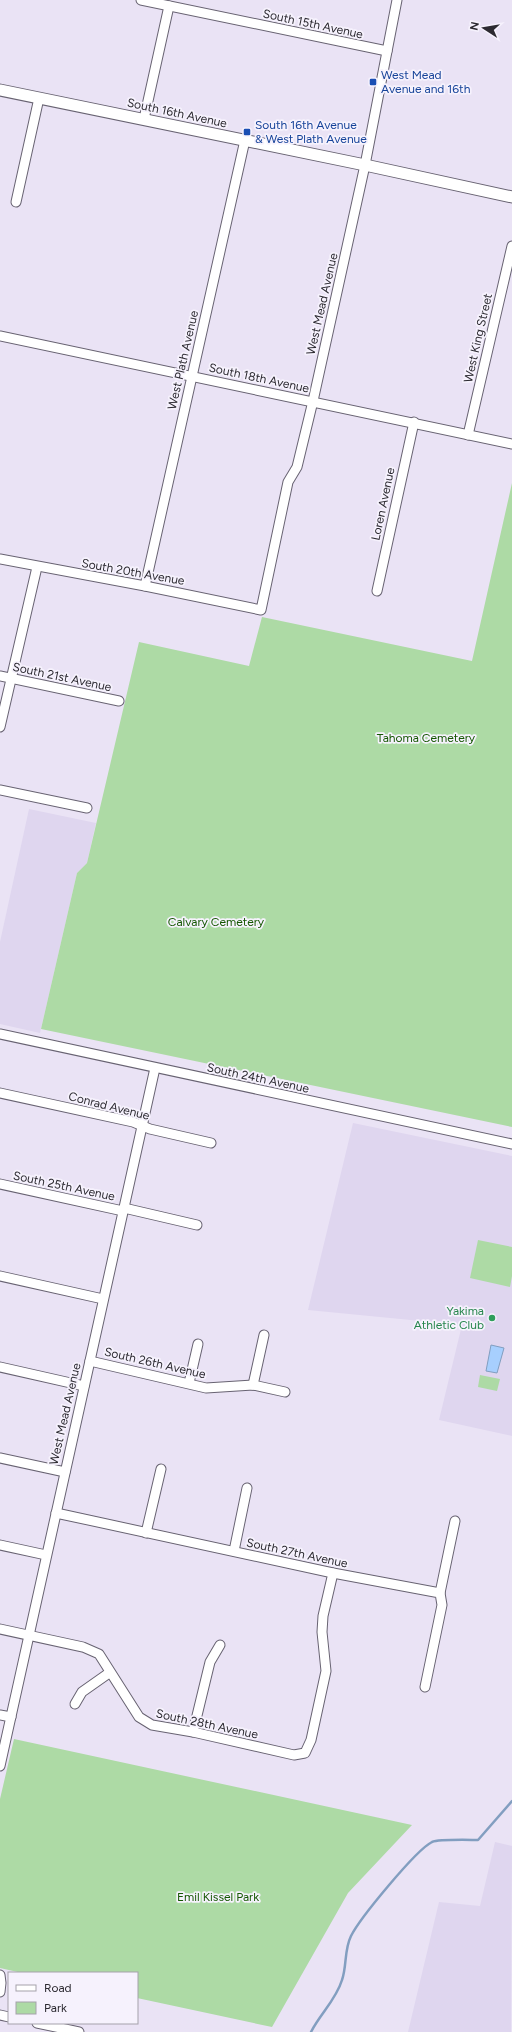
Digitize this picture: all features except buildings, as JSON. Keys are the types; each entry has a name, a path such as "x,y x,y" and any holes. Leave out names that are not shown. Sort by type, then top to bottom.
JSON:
{"main road":[{"name":"South 16th Avenue","path":"0,90 365,164 512,197"}],"street":[{"name":"South 15th Avenue","path":"141,0 387,51"},
{"name":"West Mead Avenue","path":"261,610 288,482 297,467 313,401 365,164 397,0"},
{"path":"144,119 169,6"},
{"path":"16,202 39,98"},
{"name":"West Plath Avenue","path":"145,586 245,140"},
{"name":"West King Street","path":"468,435 512,246"},
{"name":"South 18th Avenue","path":"0,336 414,422 512,444"},
{"name":"Loren Avenue","path":"377,591 414,422"},
{"name":"South 20th Avenue","path":"0,559 145,586 261,610"},
{"path":"0,727 37,567"},
{"name":"South 21st Avenue","path":"0,676 119,701"},
{"path":"0,790 87,808"},
{"name":"South 24th Avenue","path":"0,1034 512,1144"},
{"name":"West Mead Avenue","path":"0,1766 155,1068"},
{"name":"Conrad Avenue","path":"0,1093 142,1125 211,1143"},
{"name":"South 25th Avenue","path":"0,1184 197,1225"},
{"path":"0,1276 103,1299"},
{"path":"253,1385 264,1335"},
{"path":"189,1383 198,1344"},
{"name":"South 26th Avenue","path":"90,1361 206,1388 253,1385 285,1392"},
{"path":"0,1367 84,1386"},
{"path":"0,1458 65,1472"},
{"path":"146,1533 161,1469"},
{"path":"234,1551 247,1488"},
{"name":"South 27th Avenue","path":"56,1513 333,1573 440,1593"},
{"path":"425,1687 442,1606 440,1593 455,1522"},
{"path":"0,1545 46,1555"},
{"name":"South 28th Avenue","path":"0,1629 83,1647 99,1654 109,1673 139,1717 152,1725 193,1732 294,1755 305,1753 311,1740 326,1671 322,1632 323,1616 333,1573"},
{"path":"193,1732 210,1662 220,1645"},
{"path":"75,1704 82,1692 109,1673"},
{"path":"0,1715 11,1717"},
{"path":"0,1975 0,1992"},
{"path":"43,2024 79,2032"}],"shaded area":[{"path":"29,809 96,823 87,863 77,873 40,1033 0,1024 0,942"},
{"path":"353,1123 512,1156 512,1436 439,1420 462,1325 308,1310"},
{"path":"495,1842 512,1846 511,2032 408,2032 439,1902 480,1906"}],"green space":[{"path":"512,483 512,1127 41,1029 77,873 87,863 139,642 249,666 262,617 472,661"},
{"path":"478,1240 512,1247 512,1276 510,1287 470,1278"},
{"path":"480,1375 500,1379 497,1391 478,1387"},
{"name":"Emil Kissel Park","path":"14,1739 412,1825 348,1893 272,2027 138,1998 138,1972 18,1972 0,1968 0,1799"}],"water":[{"path":"491,1345 504,1348 497,1373 486,1371"}],"waterway":[{"path":"311,2032 339,1987 344,1975 347,1947 351,1936 356,1927 389,1885 414,1858 432,1842 447,1840 478,1840 512,1801"}],"place":[{"name":"West Mead Avenue and 16th","path":"373,82"},
{"name":"South 16th Avenue & West Plath Avenue","path":"247,132"},
{"name":"Yakima Athletic Club","path":"492,1318"}],"park label":[{"name":"Tahoma Cemetery","path":"426,738"},
{"name":"Calvary Cemetery","path":"216,922"}]}
